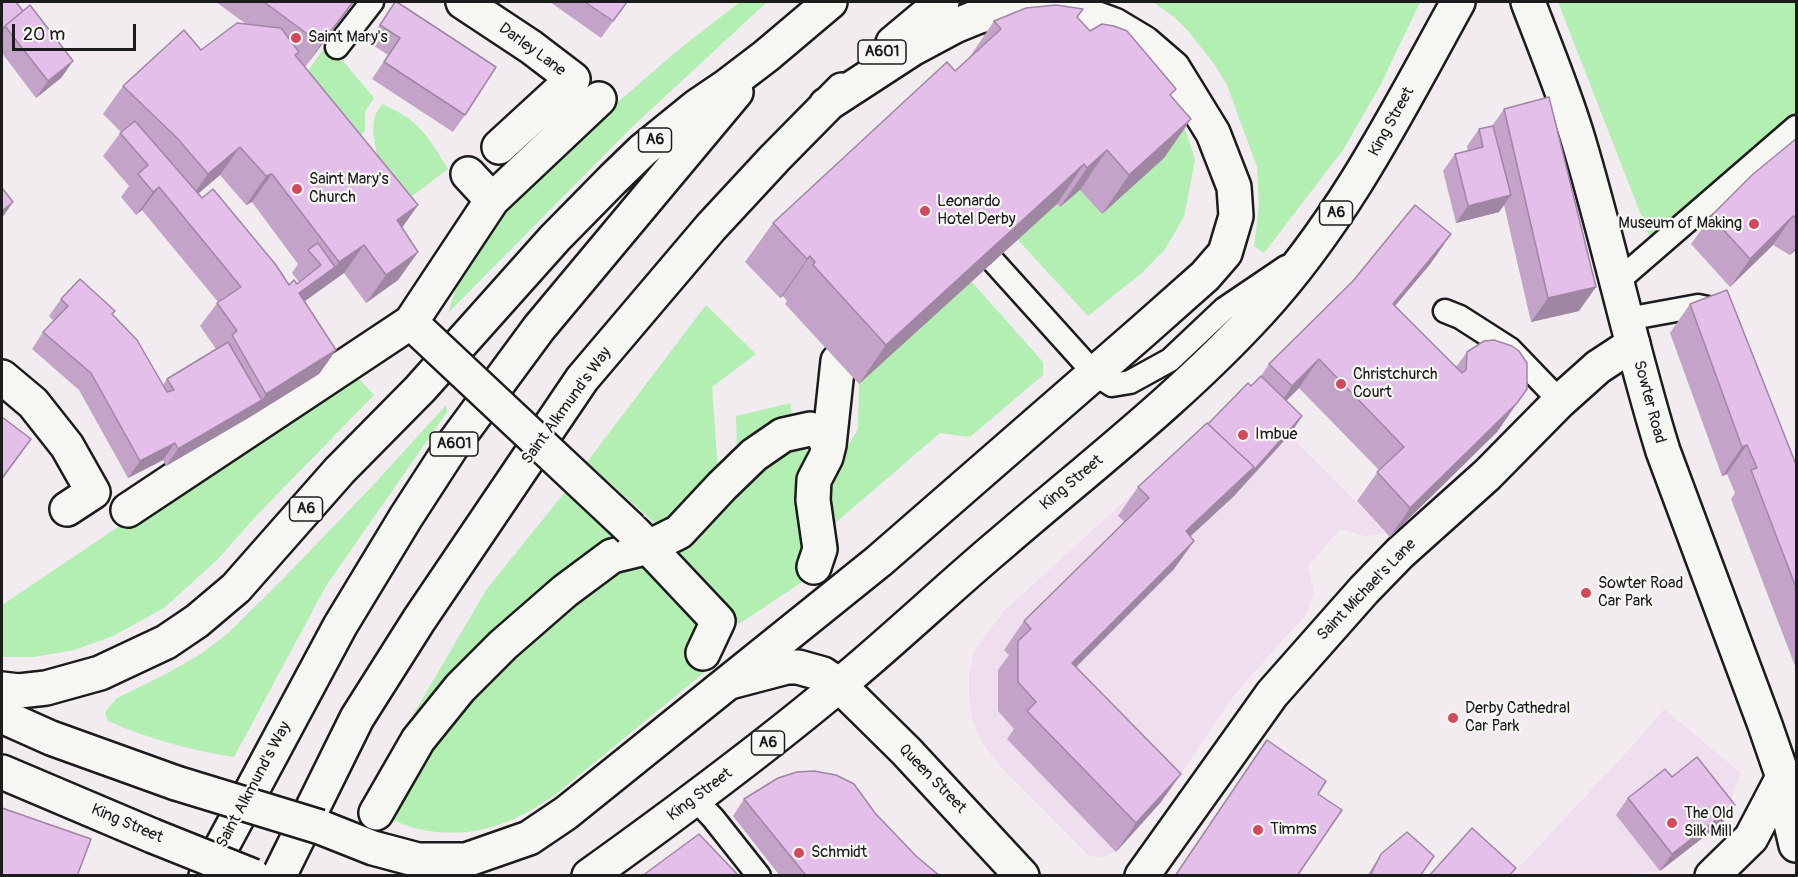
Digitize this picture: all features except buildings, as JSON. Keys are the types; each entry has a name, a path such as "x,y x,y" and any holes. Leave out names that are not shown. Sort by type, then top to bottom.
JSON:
{"main road":[{"name":"Darley Lane","path":"463,2 531,47 573,79 511,137"},
{"name":"Saint Alkmund's Way","path":"2,690 46,688 100,673 166,642 197,621 236,588 339,470 420,389 555,238 613,179 643,150 696,107 766,56 830,2"},
{"name":"Saint Alkmund's Way","path":"279,876 357,718 419,620 582,380 711,227 826,105 883,51 942,2"},
{"name":"King Street","path":"588,876 695,799 839,685 1001,543 1175,396 1260,311 1307,252 1371,159 1458,2"},
{"name":"Sowter Road","path":"1528,2 1577,137 1618,281 1648,405 1663,451 1788,783 1797,846"},
{"path":"2,716 51,738 176,783 320,827 373,848 418,860 466,860 530,838 566,813 871,567 1205,276 1225,253 1236,216 1234,187 1216,141 1173,68 1144,43 1114,25 1084,14 1064,10 1026,7 1004,9 955,26 871,74 826,105"},
{"name":"Saint Alkmund's Way","path":"206,876 340,626 405,517 452,446 539,328 766,56"},
{"path":"128,510 416,327 492,200 599,99"},
{"path":"468,174 492,200"},
{"path":"814,567 820,549 813,501 814,480 826,457 829,445 838,361 891,312"},
{"path":"416,327 640,538 718,621 703,653"},
{"name":"Saint Michael's Lane","path":"1142,876 1272,694 1364,590 1400,553 1487,476 1560,401 1598,367 1630,331"},
{"path":"2,377 33,403 68,446 93,492 67,509"},
{"path":"376,813 418,740 460,688 502,645 565,591 640,538 679,532 754,455 783,435 810,429 820,432 829,445"},
{"name":"Queen Street","path":"730,682 788,667 798,667 823,674 839,685 906,751 1022,876"},
{"name":"King Street","path":"2,772 253,876"},
{"path":"1712,876 1751,838 1788,783"}],"lane":[{"path":"337,47 372,2"},
{"path":"1618,281 1797,127"},
{"path":"993,261 1094,374 1112,385 1130,381 1170,360 1224,309 1307,252"},
{"path":"1630,331 1698,306 1716,309 1722,313 1726,324"},
{"path":"1445,310 1460,317 1510,350 1560,401"},
{"path":"695,799 759,876"}],"shaded area":[{"path":"1244,388 1386,533 1366,536 1340,529 1308,566 1314,593 1307,613 1235,694 1161,802 1116,852 1101,857 1088,855 1001,767 981,741 972,719 969,697 969,673 974,651 1003,612 1183,448"},
{"path":"1664,709 1741,773 1723,822 1660,871 1612,876 1511,876 1638,740"}],"green space":[{"path":"740,2 767,2 631,128 448,313 461,273 493,222 598,119 683,46"},
{"path":"1153,2 1420,2 1381,84 1343,150 1264,253 1254,246 1259,206 1257,167 1227,85 1215,65 1189,32 1174,17"},
{"path":"1558,2 1796,2 1796,113 1650,238"},
{"path":"328,43 374,98 365,111 365,131 359,137 296,87"},
{"path":"1177,103 1195,160 1184,217 1165,249 1143,272 1088,316 1017,239 1057,204 1060,207 1080,190 1102,214"},
{"path":"382,104 414,123 434,147 448,169 399,206 380,162 374,138 375,116"},
{"path":"971,281 1043,362 1043,375 970,437 940,433 833,525 823,509 837,459 858,429 859,384"},
{"path":"706,305 756,354 712,387 718,470 661,529 587,462"},
{"path":"356,376 374,395 256,516 218,559 164,608 113,636 74,650 34,657 2,657 2,605 237,447"},
{"path":"791,403 791,426 737,451 736,416"},
{"path":"446,405 447,412 326,586 234,757 170,743 108,721 105,712 117,698 201,654 228,633 376,482"},
{"path":"804,446 810,456 796,499 811,576 739,624 674,555 696,538 721,504 778,452"},
{"path":"565,492 617,541 561,576 495,628 438,686 407,729 406,727 486,590"},
{"path":"643,562 703,621 699,663 706,671 555,795 524,814 492,827 459,832 413,828 383,816 477,683 615,563"}],"place":[{"name":"Saint Mary's","path":"296,38"},
{"name":"Saint Mary's Church","path":"297,189"},
{"name":"Leonardo Hotel Derby","path":"925,211"},
{"name":"Museum of Making","path":"1754,224"},
{"name":"Christchurch Court","path":"1341,384"},
{"name":"Imbue","path":"1243,435"},
{"name":"Sowter Road Car Park","path":"1586,593"},
{"name":"Derby Cathedral Car Park","path":"1453,718"},
{"name":"The Old Silk Mill","path":"1672,823"},
{"name":"Timms","path":"1258,830"},
{"name":"Schmidt","path":"799,853"}]}
